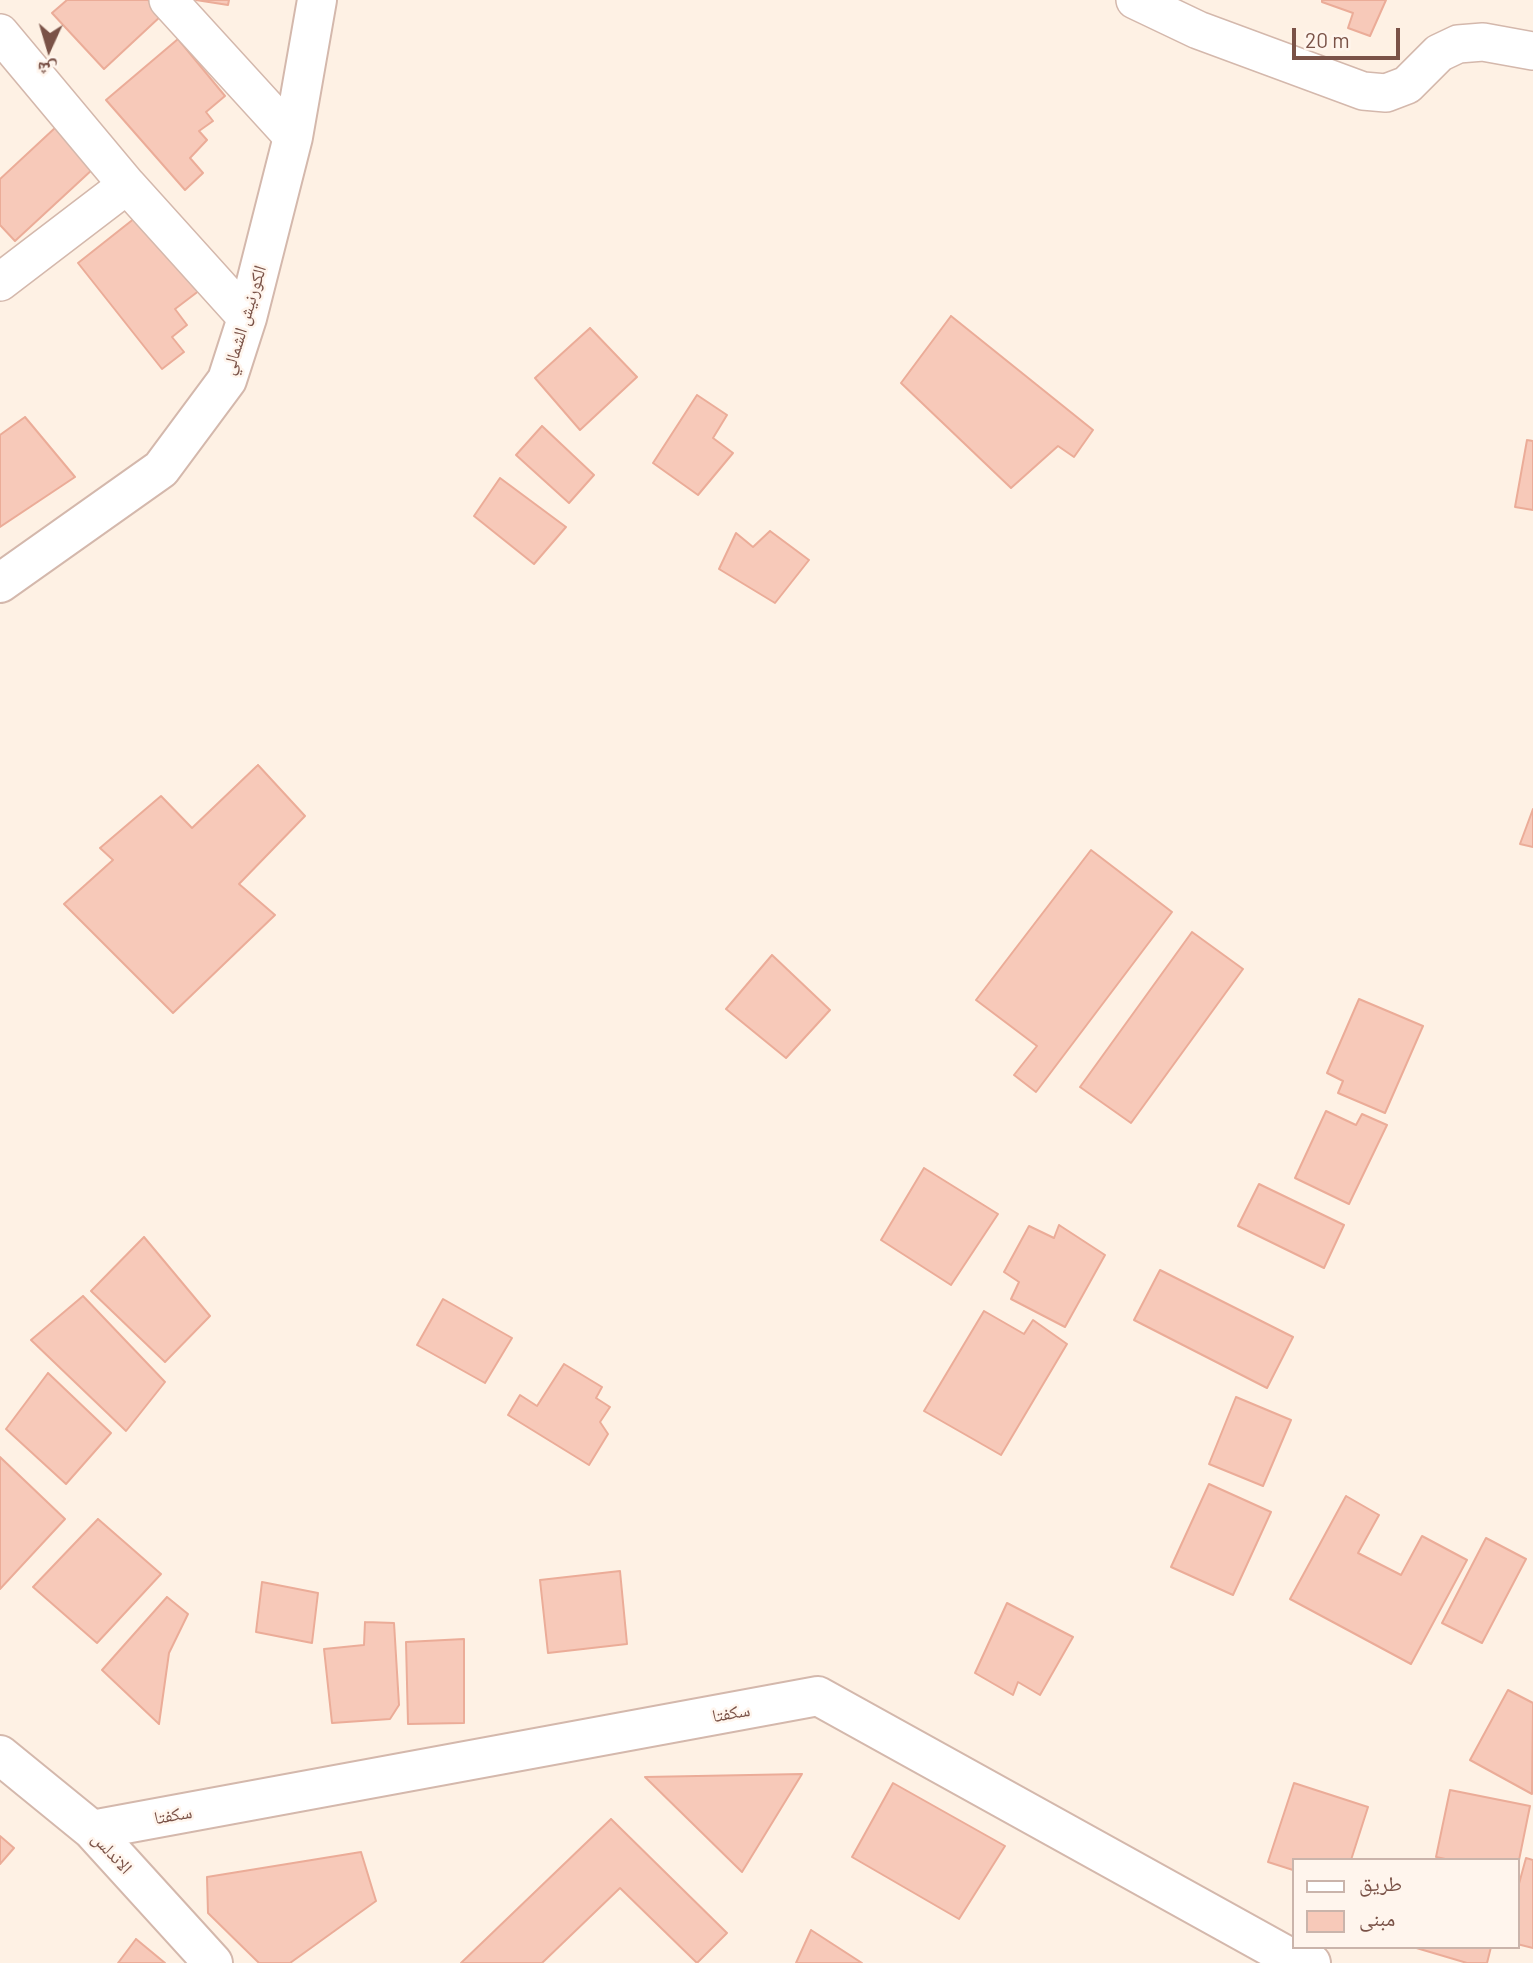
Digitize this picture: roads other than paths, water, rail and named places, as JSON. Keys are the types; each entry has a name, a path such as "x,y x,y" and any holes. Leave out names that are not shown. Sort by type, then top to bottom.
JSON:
{"street":[{"path":"168,0 293,137"},
{"name":"الكورنيش الشمالي","path":"0,583 161,469 227,380 247,317 293,137 317,0"},
{"path":"1135,0 1198,30 1363,91 1386,93 1407,85 1439,53 1458,44 1483,43 1533,51"},
{"path":"0,33 127,185 247,317"},
{"path":"0,282 127,185"},
{"name":"سكفتا","path":"92,1830 818,1696 1289,1957 1311,1963"},
{"name":"الاندلس","path":"0,1755 92,1830 213,1963"}]}
